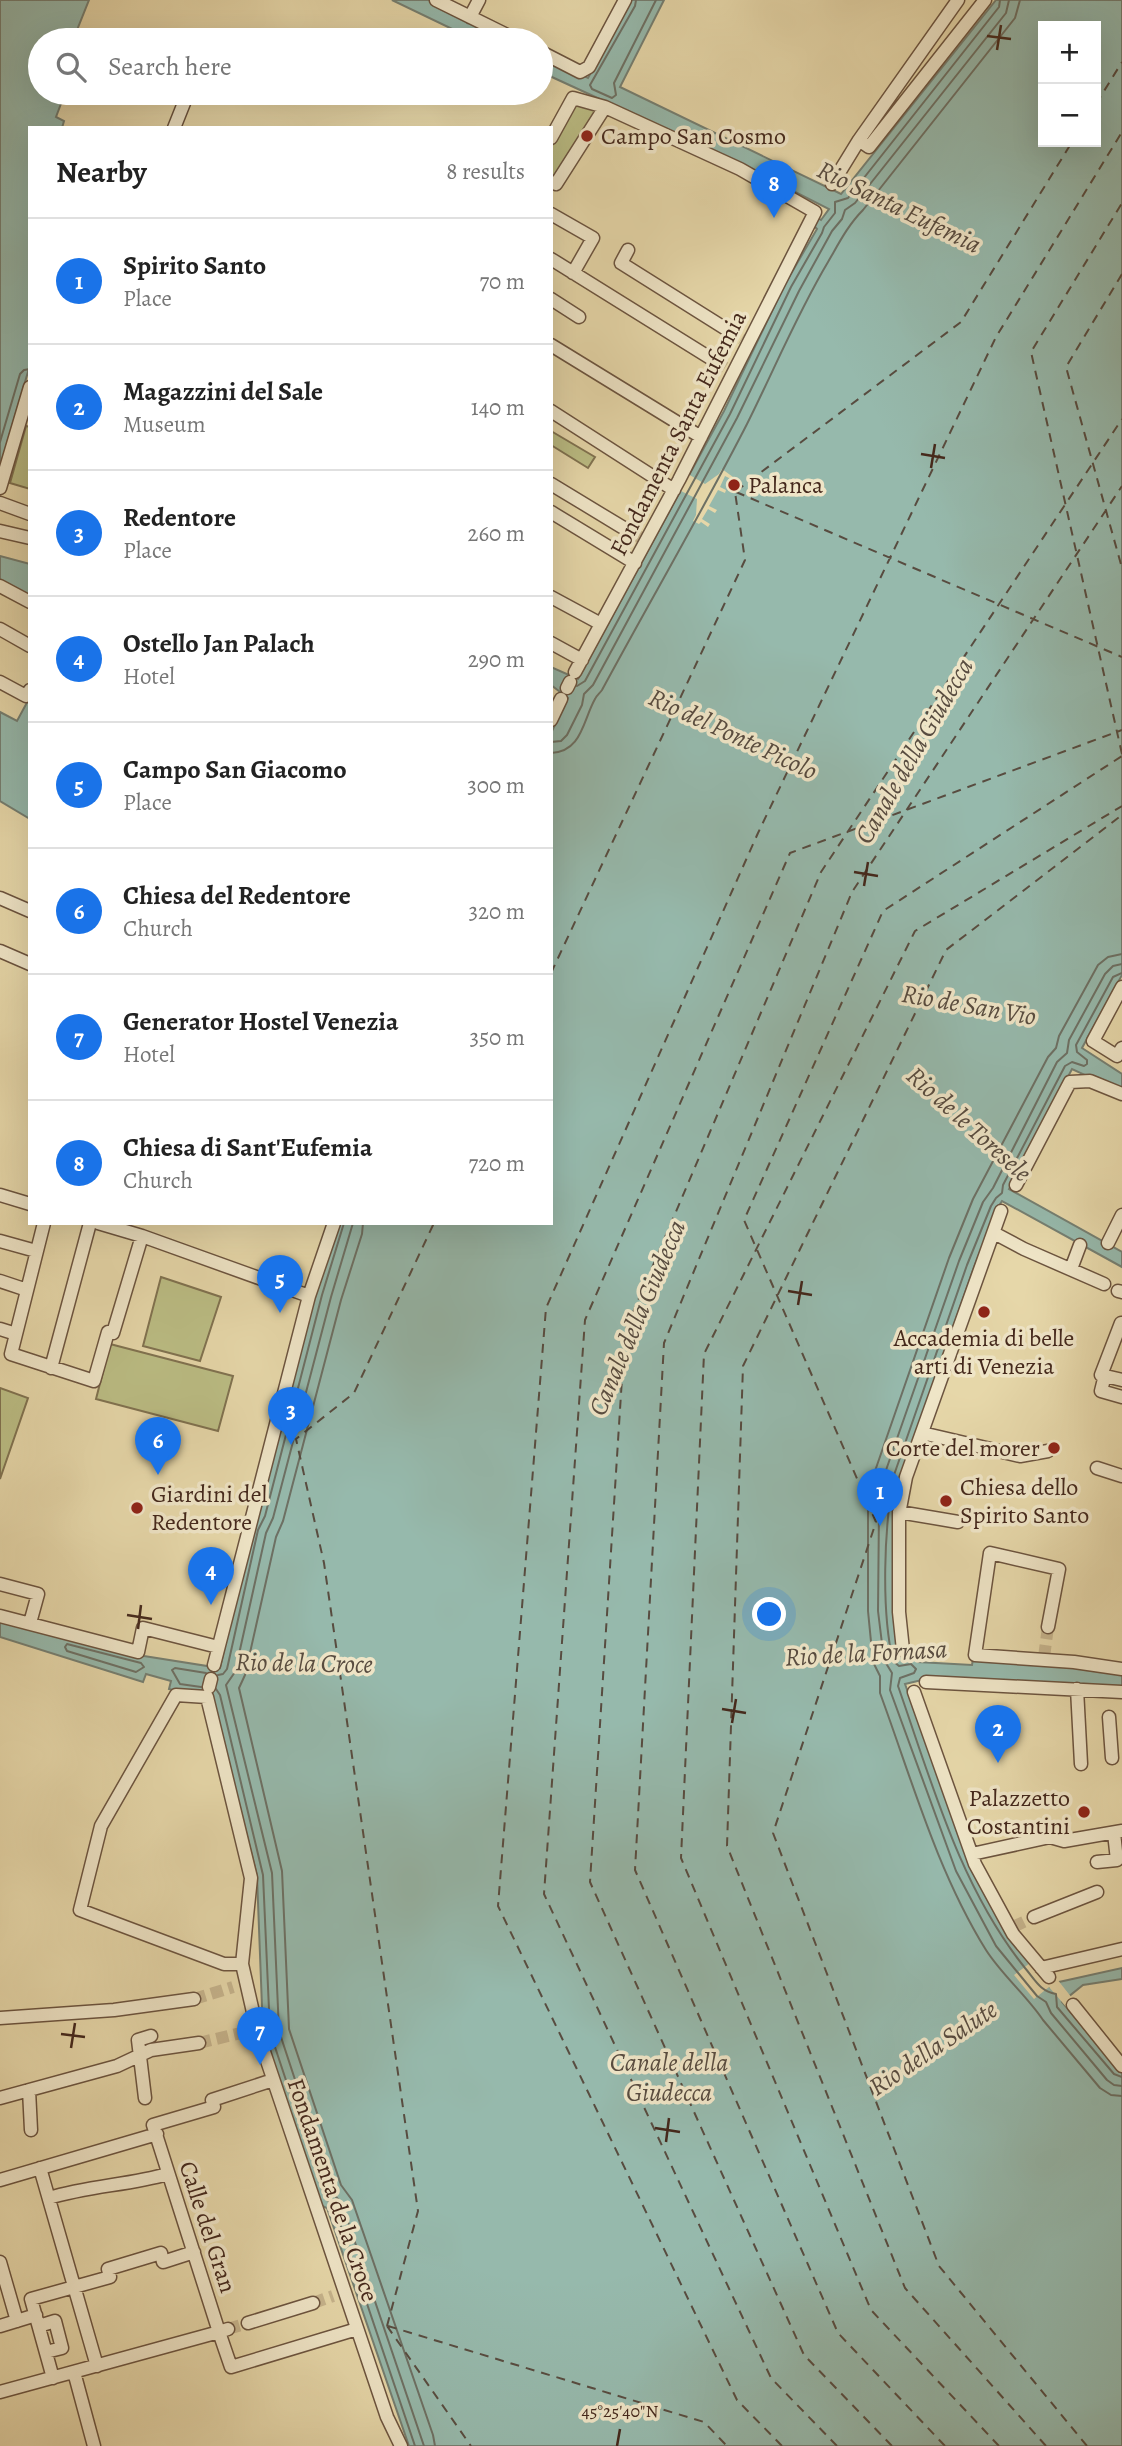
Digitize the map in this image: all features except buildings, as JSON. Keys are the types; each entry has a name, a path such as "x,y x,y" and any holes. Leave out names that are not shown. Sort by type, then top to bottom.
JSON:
{"street":[{"path":"436,0 492,28"},
{"path":"470,17 479,0"},
{"path":"553,58 580,72 589,67 625,0"},
{"path":"864,143 958,0"},
{"path":"832,184 985,0"},
{"path":"553,134 573,98 605,107 556,184 553,183"},
{"path":"175,126 183,105"},
{"name":"Fondamenta Santa Eufemia","path":"553,716 701,438 725,367 745,341 815,212 740,169 605,107"},
{"path":"553,215 593,238 576,267"},
{"path":"628,250 621,262 726,329"},
{"path":"553,260 576,267 618,301 725,367"},
{"path":"553,300 579,317"},
{"path":"553,346 701,438"},
{"path":"0,488 28,394"},
{"path":"553,412 672,488"},
{"path":"553,485 622,527"},
{"path":"0,503 28,513"},
{"path":"553,513 635,563"},
{"path":"0,531 28,538"},
{"path":"0,586 28,600"},
{"path":"553,598 601,624"},
{"path":"0,629 28,645"},
{"path":"553,644 582,660"},
{"path":"0,682 28,693"},
{"path":"0,898 28,910"},
{"path":"0,951 28,963"},
{"path":"1122,988 1093,1041 1117,1056 1122,1048"},
{"path":"1016,1185 1070,1082 1090,1081 1122,1094"},
{"path":"0,1195 28,1203"},
{"path":"903,1650 899,1612 899,1512 906,1477 1001,1212"},
{"path":"1108,1243 1122,1215"},
{"path":"43,1225 11,1354 94,1381 108,1332 113,1333 142,1236"},
{"path":"51,1368 89,1225"},
{"path":"105,1225 309,1296"},
{"path":"242,1964 224,1964 80,1910 101,1826 173,1699 176,1695 211,1682 309,1296 333,1225"},
{"path":"994,1233 1104,1284"},
{"path":"0,1241 36,1251"},
{"path":"1070,1269 1080,1245"},
{"path":"0,1281 27,1290"},
{"path":"1121,1323 1101,1375 1122,1380"},
{"path":"0,1329 16,1334"},
{"path":"1105,1375 1101,1391 1122,1397"},
{"path":"922,1433 1020,1457 1048,1451"},
{"path":"1097,1468 1122,1476"},
{"path":"899,1512 958,1522"},
{"path":"1048,1627 1059,1569 989,1553 975,1655 1074,1661 1122,1669"},
{"path":"0,1584 38,1594 30,1623"},
{"path":"0,1616 138,1652 143,1628 218,1647"},
{"name":"Fondamenta de la Croce","path":"211,1682 251,1878 240,1985 253,2030 273,2080 339,2295 357,2329 387,2417 401,2446"},
{"path":"926,1682 1122,1692"},
{"path":"1077,1689 1080,1764"},
{"path":"914,1692 975,1864 1012,1928 1045,1973 1122,1949"},
{"path":"1109,1717 1112,1758"},
{"path":"972,1854 1050,1837 1064,1841 1118,1832 1117,1860 1097,1862"},
{"path":"1034,1917 1097,1892"},
{"path":"0,2018 114,2010 194,1999"},
{"path":"1073,2006 1122,2067"},
{"path":"145,2098 138,2040 151,2036"},
{"path":"0,2098 117,2066 151,2050 199,2043"},
{"path":"0,2180 157,2134 153,2125 214,2107 212,2100 273,2080"},
{"path":"29,2090 31,2130"},
{"name":"Calle del Gran","path":"157,2134 194,2252 224,2330 231,2367 357,2329"},
{"path":"40,2168 97,2366"},
{"path":"49,2198 71,2191 137,2183 168,2174"},
{"path":"12,2304 110,2277 108,2269 161,2253 163,2262 194,2252"},
{"path":"0,2265 17,2320"},
{"path":"31,2299 53,2378"},
{"path":"248,2323 313,2303"},
{"path":"0,2326 17,2320 38,2320"},
{"path":"0,2392 224,2330"},
{"path":"74,2372 94,2446"}],"green space":[{"path":"575,104 600,110 556,182 553,181 553,142"},
{"path":"26,426 28,426 28,488 10,483"},
{"path":"553,432 595,457 588,468 553,446"},
{"path":"161,1277 221,1297 200,1361 143,1346"},
{"path":"110,1344 233,1376 218,1431 96,1399"},
{"path":"0,1388 28,1398 0,1479"}],"water":[{"path":"0,0 89,0 78,28 28,28 28,105 60,105 56,117 64,121 63,126 28,126 28,372 0,467"},
{"path":"392,0 430,0 487,28 450,28"},
{"name":"Canale della Giudecca","path":"631,0 664,0 620,87 841,194 996,0 1122,0 1122,975 1082,1048 1122,1074 1122,1092 1072,1069 1009,1189 1122,1252 1122,1267 1002,1201 997,1209 901,1477 898,1651 910,1657 918,1656 918,1662 972,1665 973,1659 1122,1672 1122,1689 926,1679 905,1684 970,1864 1050,1987 1059,1982 1122,1968 1122,1979 1083,1985 1062,2002 1122,2073 1122,2446 409,2446 327,2208 320,2205 263,2033 257,1876 213,1700 169,1689 171,1681 146,1674 143,1682 0,1637 0,1619 144,1656 220,1668 274,1444 337,1225 553,1225 553,729 568,698 553,687 553,668 578,679 724,411 785,284 817,229 814,226 818,218 821,220 829,209 728,158 553,78 553,61 588,78"},
{"path":"0,556 28,563 28,597 0,581"},
{"path":"28,701 28,818 0,801 0,712 17,721"}],"pier":[{"path":"722,469 733,477 731,479 725,476 720,487 726,490 725,493 718,490 709,506 717,510 715,513 708,509 702,519 710,524 708,527 693,521 697,499 679,490 688,474 705,484"},
{"path":"1030,1963 1050,1982 1057,1979 1072,1998 1067,2002 1071,2007 1068,2009 1049,1987 1034,1999 1014,1975"}],"ferry route":[{"path":"1101,96 1122,62"},
{"path":"782,2446 737,2400 498,1906 546,1308 758,833 996,337 1122,132"},
{"path":"736,491 961,322 1069,147"},
{"path":"1122,203 1031,352 1122,754"},
{"path":"1122,274 1066,367 1122,568"},
{"path":"892,2446 804,2355 590,1882 625,1331 821,872 1122,419"},
{"path":"945,2446 838,2333 635,1870 664,1343 852,892 1122,486"},
{"path":"553,969 745,560 735,492"},
{"path":"736,492 1122,657"},
{"path":"837,2446 771,2378 544,1894 585,1320 790,853 1122,730"},
{"path":"1087,2446 939,2266 773,1833 876,1522 744,1220 883,911 1122,756"},
{"path":"999,2446 871,2310 681,1858 704,1354 915,931 1122,806"},
{"path":"1046,2446 905,2288 727,1846 743,1366 946,950 1122,815"},
{"path":"387,2326 418,2211 324,1563 296,1439 354,1393 433,1225"},
{"path":"387,2326 471,2446"},
{"path":"388,2326 704,2422 727,2446"}],"tunnel":[{"path":"726,329 742,339"},
{"path":"715,361 726,368"},
{"path":"622,527 643,539"},
{"path":"1044,1657 1048,1627"},
{"path":"1013,1927 1034,1917"},
{"path":"194,1999 233,1987"},
{"path":"199,2043 249,2031"},
{"path":"313,2303 333,2296"},
{"path":"228,2329 248,2323"}],"place":[{"name":"Campo San Cosmo","path":"587,136"},
{"name":"Chiesa di Sant'Eufemia","path":"774,218"},
{"name":"Palanca","path":"734,485"},
{"name":"Accademia di belle arti di Venezia","path":"984,1312"},
{"name":"Campo San Giacomo","path":"280,1313"},
{"name":"Redentore","path":"291,1445"},
{"name":"Corte del morer","path":"1054,1448"},
{"name":"Chiesa del Redentore","path":"158,1475"},
{"name":"Chiesa dello Spirito Santo","path":"946,1501"},
{"name":"Giardini del Redentore","path":"137,1508"},
{"name":"Spirito Santo","path":"880,1526"},
{"name":"Ostello Jan Palach","path":"211,1605"},
{"name":"Magazzini del Sale","path":"998,1763"},
{"name":"Palazzetto Costantini","path":"1084,1812"},
{"name":"Generator Hostel Venezia","path":"260,2065"}],"water label":[{"name":"Rio Santa Eufemia","path":"899,207"},
{"name":"Rio del Ponte Picolo","path":"733,734"},
{"name":"Rio de San Vio","path":"969,1005"},
{"name":"Rio de le Toresele","path":"969,1124"},
{"name":"Rio de la Fornasa","path":"866,1653"},
{"name":"Rio de la Croce","path":"304,1663"},
{"name":"Rio della Salute","path":"933,2048"}]}
